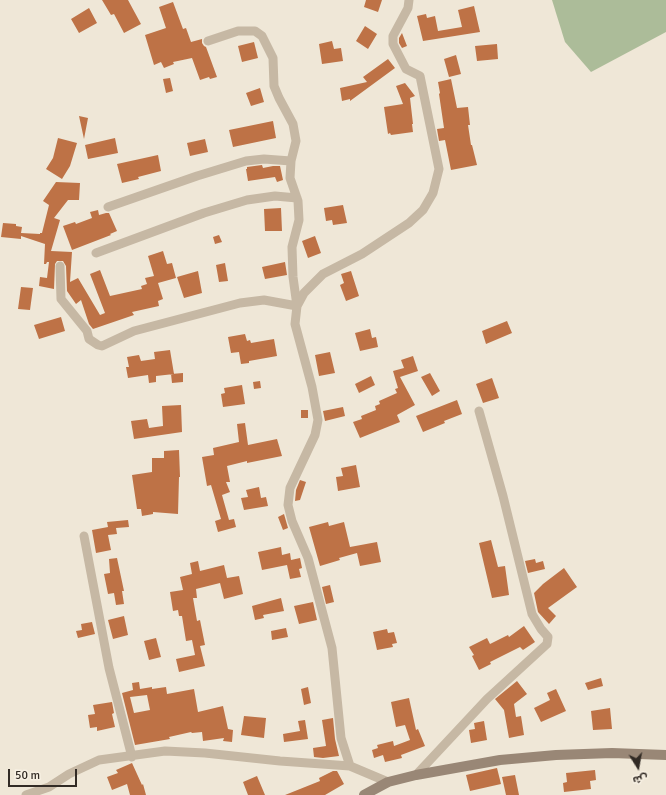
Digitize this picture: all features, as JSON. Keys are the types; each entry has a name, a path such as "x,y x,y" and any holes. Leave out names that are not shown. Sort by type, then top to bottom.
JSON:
{"main road":[{"path":"364,795 388,782 416,775 500,760 556,755 612,753 666,755"}],"street":[{"path":"297,306 304,293 323,274 362,254 409,223 423,210 433,193 439,169 420,76 406,69 393,44 393,36 408,8 410,0"},
{"path":"208,41 238,31 255,31 262,36 273,58 274,86 293,124 296,142 291,161 290,178 297,198 299,220 292,247 292,277 297,306 295,324 312,387 318,420 315,435 290,488 288,505 292,521 308,558 332,648 341,738 350,766"},
{"path":"108,207 197,176 246,161 264,159 291,161"},
{"path":"96,253 204,213 247,200 275,196 297,198"},
{"path":"60,266 61,299 87,331 89,339 98,346 102,346 134,331 240,303 264,300 297,306"},
{"path":"416,775 487,699 547,644 548,637 532,614 503,496 479,411"},
{"path":"84,536 109,668 132,757"},
{"path":"26,795 49,786 69,774 99,760 132,757 165,751 205,753 280,761 350,766 388,782"}],"green space":[{"path":"552,0 666,0 666,32 591,72 565,42"}],"building":[{"path":"102,0 128,0 141,24 124,33 114,14 111,15"},
{"path":"366,0 382,0 378,12 364,7"},
{"path":"173,2 183,29 186,28 191,42 202,39 202,43 206,47 217,77 210,79 209,77 200,80 192,58 173,62 174,64 164,68 161,62 154,65 145,35 166,28 159,7"},
{"path":"474,6 480,32 423,41 417,16 426,14 427,18 435,16 438,31 462,27 458,10"},
{"path":"89,8 97,23 79,33 71,19"},
{"path":"365,26 377,34 368,49 356,41"},
{"path":"402,33 407,46 402,48 399,43 399,38"},
{"path":"332,41 334,49 341,48 343,61 322,64 319,44"},
{"path":"254,42 258,58 242,62 238,46"},
{"path":"497,44 498,59 477,61 475,46"},
{"path":"456,55 461,74 449,77 444,59"},
{"path":"388,59 395,68 350,101 350,99 342,101 340,88 367,82 363,77"},
{"path":"170,78 173,91 166,93 163,79"},
{"path":"451,79 457,108 468,107 470,125 468,125 471,145 477,165 451,170 445,140 439,141 437,129 444,128 438,82"},
{"path":"405,83 415,96 410,98 413,132 391,135 390,133 388,134 384,107 403,104 396,86"},
{"path":"260,88 264,102 251,106 246,93"},
{"path":"79,116 88,118 84,139"},
{"path":"273,121 276,138 233,147 229,130"},
{"path":"58,138 77,143 70,166 62,179 46,169 53,158"},
{"path":"115,138 118,153 88,159 85,145"},
{"path":"205,139 208,152 190,156 187,143"},
{"path":"158,155 161,171 122,183 117,164"},
{"path":"262,165 263,168 280,166 283,180 277,182 275,177 248,181 247,167"},
{"path":"56,182 80,183 79,200 68,200 54,218 60,220 51,251 72,252 70,282 78,278 100,315 105,313 90,274 100,270 110,296 142,289 141,286 147,284 145,278 154,276 148,256 163,251 167,264 172,263 176,278 158,283 163,299 158,301 159,306 132,312 134,315 93,329 89,324 81,300 76,304 67,291 66,266 63,261 57,261 55,264 54,289 39,286 40,277 47,278 49,262 44,264 45,244 21,236 21,239 1,237 3,223 16,224 16,226 22,227 21,233 42,233 49,205 43,201"},
{"path":"343,205 347,223 333,225 332,220 326,221 324,208"},
{"path":"281,208 282,231 265,231 264,209"},
{"path":"98,210 99,215 109,213 117,231 110,234 111,235 72,250 63,226 75,222 76,224 92,218 90,212"},
{"path":"219,235 222,242 215,244 213,237"},
{"path":"315,236 321,253 308,258 302,241"},
{"path":"285,262 287,275 265,279 262,267"},
{"path":"225,263 228,281 219,282 216,265"},
{"path":"198,271 202,293 184,298 177,277"},
{"path":"351,271 359,296 346,301 340,285 344,283 341,274"},
{"path":"21,287 33,288 30,310 18,309"},
{"path":"61,317 65,331 39,339 34,325"},
{"path":"507,321 512,333 486,344 482,331"},
{"path":"370,329 372,338 376,337 378,347 360,351 355,333"},
{"path":"245,334 247,341 250,340 251,343 274,339 277,356 241,364 239,352 231,353 228,337"},
{"path":"170,350 174,374 156,376 156,382 149,383 148,375 128,378 126,367 129,367 127,357 139,355 141,361 155,359 154,352"},
{"path":"330,352 335,373 319,376 315,355"},
{"path":"413,356 418,371 400,377 415,405 397,415 400,422 360,438 353,422 362,419 361,416 376,410 375,406 380,404 379,401 397,393 395,389 398,388 393,371 404,368 401,360"},
{"path":"183,373 183,382 172,383 171,374"},
{"path":"430,373 440,391 432,396 421,377"},
{"path":"371,376 375,385 359,393 355,384"},
{"path":"492,378 499,398 483,403 476,384"},
{"path":"260,381 261,388 254,389 253,382"},
{"path":"242,385 245,404 223,407 221,394 225,393 224,388"},
{"path":"457,400 462,414 423,432 416,416"},
{"path":"181,405 182,432 134,439 131,421 147,419 149,428 163,426 162,406"},
{"path":"343,407 345,416 325,421 323,411"},
{"path":"301,410 308,410 308,418 301,418"},
{"path":"245,423 248,445 277,439 282,456 247,463 247,461 227,466 230,482 226,482 230,492 222,495 229,520 234,519 236,527 218,532 215,521 221,519 211,485 207,486 202,457 214,455 213,448 239,442 237,424"},
{"path":"179,450 180,477 178,514 153,512 153,514 142,516 141,509 137,509 132,475 152,472 152,458 164,458 164,451"},
{"path":"356,465 360,487 338,491 336,477 343,476 341,468"},
{"path":"300,480 306,482 300,500 295,501 296,490"},
{"path":"259,487 261,498 266,497 268,506 244,510 241,498 248,497 246,490"},
{"path":"284,514 288,528 283,530 278,517"},
{"path":"128,520 129,527 116,528 117,534 108,535 111,550 96,553 92,530 108,527 107,522"},
{"path":"328,522 329,526 344,522 350,547 377,542 381,562 360,566 357,553 339,558 340,560 320,566 309,527"},
{"path":"491,540 498,567 505,566 509,595 492,598 479,543"},
{"path":"281,547 282,555 290,553 291,560 300,558 302,568 299,569 301,577 290,579 287,565 262,570 258,552"},
{"path":"117,558 124,591 122,591 124,604 116,605 114,593 108,594 104,574 110,573 109,559"},
{"path":"535,559 536,563 543,561 545,569 528,573 525,561"},
{"path":"198,561 200,571 224,565 227,578 239,576 243,594 224,599 220,583 196,589 197,598 193,598 197,621 200,620 205,645 200,646 205,666 179,672 176,659 195,655 192,640 186,641 182,616 179,616 178,610 173,611 170,592 183,590 180,577 192,574 190,563"},
{"path":"564,568 577,587 548,608 556,616 549,624 538,612 534,593"},
{"path":"330,585 334,602 326,604 322,587"},
{"path":"281,598 284,611 263,615 264,618 255,620 252,606"},
{"path":"313,602 317,620 299,624 294,606"},
{"path":"124,616 128,635 113,639 108,620"},
{"path":"92,622 95,634 78,638 76,631 82,630 81,624"},
{"path":"524,626 535,642 523,650 520,647 490,662 491,664 479,670 472,656 474,655 469,647 487,638 490,644 508,635 509,637"},
{"path":"286,628 288,637 272,640 271,631"},
{"path":"387,629 388,633 394,632 397,643 392,644 393,647 377,650 373,632"},
{"path":"156,638 161,657 149,660 144,641"},
{"path":"601,678 603,686 588,690 585,683"},
{"path":"517,681 527,694 514,704 516,717 521,716 524,735 509,738 504,710 495,699"},
{"path":"139,682 140,689 166,687 167,694 194,689 198,712 223,706 228,729 233,730 232,742 223,741 224,738 203,741 202,732 191,732 169,737 170,739 135,745 122,693 133,690 132,683","holes":["147,695 150,710 134,713 130,697"]},
{"path":"308,687 311,703 304,705 301,689"},
{"path":"556,689 566,711 541,722 534,708 550,700 547,693"},
{"path":"409,698 416,730 418,729 425,746 401,755 402,758 385,762 383,755 374,758 372,750 378,748 377,745 393,741 394,746 410,740 405,725 396,727 391,702"},
{"path":"112,702 114,713 112,714 115,727 97,731 97,727 90,728 88,715 95,714 93,705"},
{"path":"610,708 612,729 593,730 591,711"},
{"path":"244,716 266,718 264,738 241,735"},
{"path":"333,718 335,739 339,756 323,758 314,757 313,748 326,746 322,720"},
{"path":"305,720 308,739 284,742 283,734 300,731 298,721"},
{"path":"484,721 487,740 471,743 469,730 475,729 474,723"},
{"path":"132,763 142,785 143,784 146,795 130,795 127,784 112,790 107,777 118,773 116,770"},
{"path":"497,768 501,784 470,791 466,775"},
{"path":"595,770 596,780 590,781 591,789 564,792 563,783 567,782 566,773"},
{"path":"333,771 337,771 344,784 325,795 285,795 320,781 319,778"},
{"path":"515,775 519,795 506,795 502,777"},
{"path":"257,776 265,795 248,795 243,782"}]}
